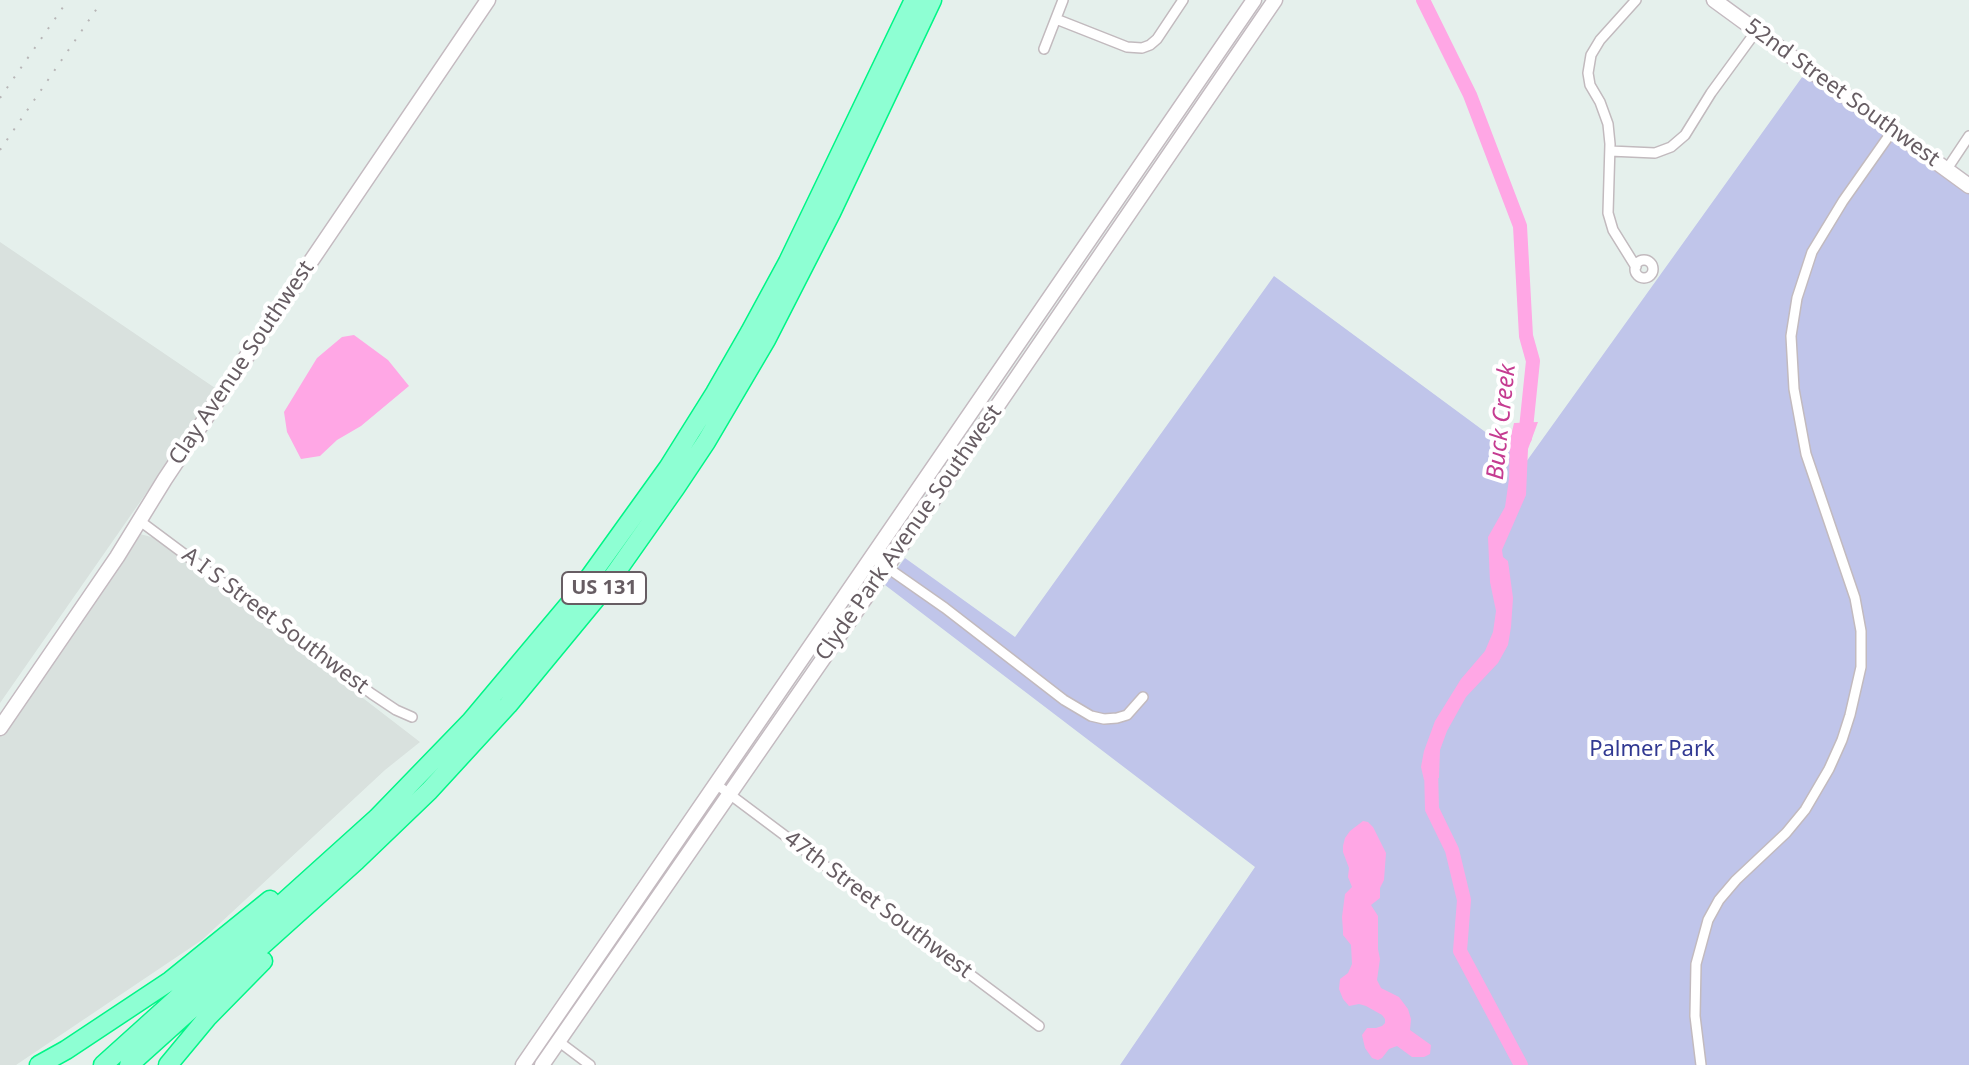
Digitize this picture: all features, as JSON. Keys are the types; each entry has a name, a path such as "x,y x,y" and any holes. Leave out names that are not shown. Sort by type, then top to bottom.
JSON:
{"highway":[{"name":"US 131","path":"103,1065 377,818 448,746 576,596 668,468 734,361 788,262 914,0"},
{"name":"US 131","path":"129,1065 336,880 429,791 508,705 634,548 706,442 791,293 932,0"},
{"path":"168,1065 216,1008 429,791"},
{"path":"47,1065 196,962 377,818"},
{"path":"39,1065 66,1050"}],"main road":[{"name":"Clay Avenue Southwest","path":"0,728 488,0"},
{"name":"Clyde Park Avenue Southwest","path":"523,1065 1254,0"},
{"name":"Clyde Park Avenue Southwest","path":"542,1065 1275,0"},
{"name":"52nd Street Southwest","path":"1714,0 1969,186"},
{"path":"1169,125 1182,135"},
{"path":"1045,306 1059,315"},
{"path":"919,490 933,500"},
{"path":"621,952 616,950 613,943 627,913"}],"street":[{"path":"1044,49 1063,0"},
{"path":"1056,19 1138,49 1154,42 1183,0"},
{"path":"1636,0 1600,40 1591,55 1588,73 1590,85 1608,124 1608,213 1613,230 1636,267"},
{"path":"1610,151 1655,153 1671,147 1685,135 1757,30"},
{"path":"1701,1065 1695,1016 1696,964 1708,920 1719,900 1736,880 1786,833 1805,810 1842,740 1861,667 1861,631 1855,598 1806,454 1794,389 1791,336 1797,298 1812,252 1893,130"},
{"path":"1947,169 1969,136"},
{"name":"A I S Street Southwest","path":"140,521 372,694 412,717"},
{"path":"872,557 945,608 1064,700 1091,716 1104,719 1127,715 1143,697"},
{"name":"47th Street Southwest","path":"716,784 1039,1026"},
{"path":"558,1041 590,1065"}],"shaded area":[{"path":"0,242 218,390 0,703"},
{"path":"354,335 388,360 409,386 320,456 301,459 287,432 284,412 317,358 342,337"},
{"path":"1538,422 1528,449 1526,495 1502,550 1503,557 1508,561 1513,598 1508,645 1498,663 1466,697 1447,731 1440,750 1439,778 1424,780 1421,767 1435,721 1461,679 1485,651 1493,632 1496,611 1490,582 1488,537 1505,507 1514,423"},
{"path":"140,534 155,538 420,742 385,770 202,940 16,1065 0,1065 0,736"},
{"path":"1363,821 1373,827 1386,853 1380,898 1371,905 1378,916 1380,959 1377,980 1381,988 1399,997 1408,1009 1410,1030 1431,1045 1430,1054 1424,1057 1412,1057 1397,1046 1378,1060 1372,1058 1365,1048 1362,1035 1367,1028 1382,1026 1385,1019 1366,1006 1349,1006 1339,989 1340,979 1348,973 1352,964 1351,945 1343,935 1345,894 1352,887 1343,846 1350,831"}],"green space":[{"name":"Palmer Park","path":"1805,73 1969,193 1969,1065 1120,1065 1255,867 885,585 905,558 1015,637 1274,276 1526,462"}],"waterway":[{"name":"Buck Creek","path":"1423,0 1470,95 1520,226 1526,336 1533,361 1525,438"},
{"name":"Buck Creek","path":"1432,762 1432,809 1452,850 1464,900 1460,951 1521,1065"}],"railway":[{"path":"0,98 68,0"},
{"path":"0,150 100,4"}]}
